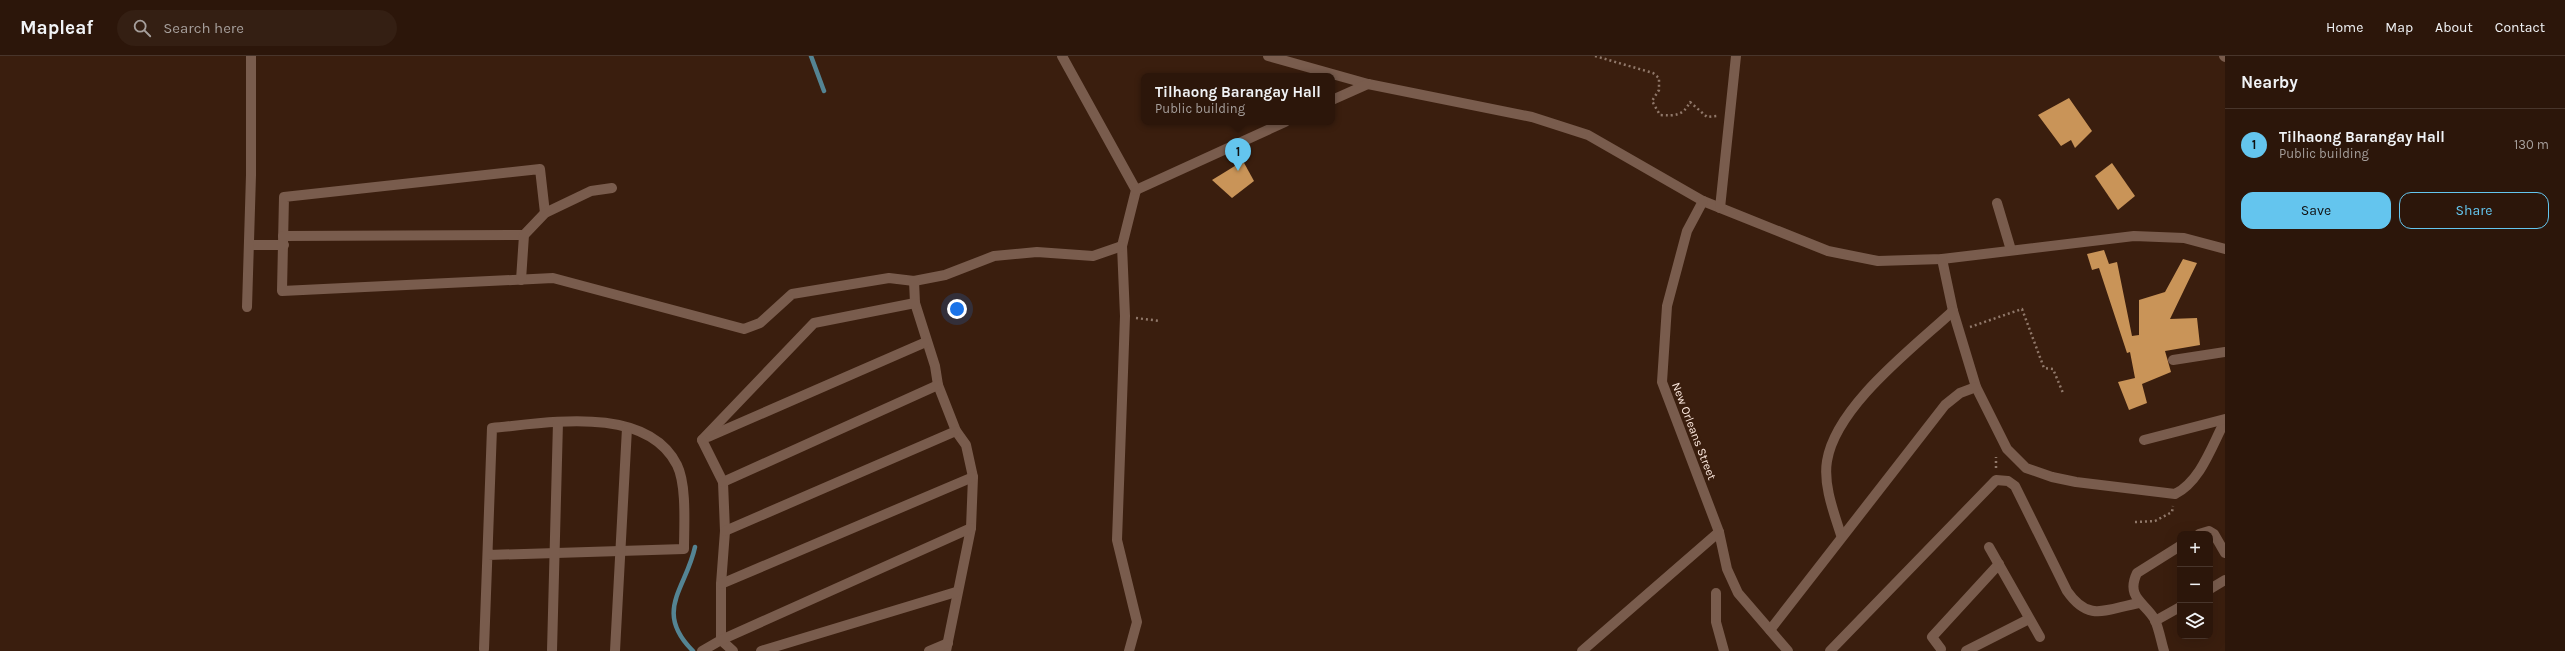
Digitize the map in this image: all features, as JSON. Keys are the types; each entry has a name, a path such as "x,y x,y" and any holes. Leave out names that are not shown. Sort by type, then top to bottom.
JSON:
{"street":[{"path":"247,307 251,56"},
{"path":"1062,56 1136,190 1122,246 1126,316 1117,540 1137,622 1129,651"},
{"path":"1268,56 1329,73"},
{"path":"1720,208 1731,116 1736,56"},
{"path":"1335,75 1368,84 1532,117 1588,135 1704,201 1720,208 1828,251 1878,261 1942,259 2134,236 2184,238 2225,249"},
{"path":"1335,99 1368,84"},
{"path":"1136,190 1278,125"},
{"path":"545,213 540,169 284,197 282,291 553,278 744,329 760,323 792,294 889,278 914,282 945,275 994,256 1037,252 1092,256 1122,246"},
{"path":"521,280 524,235 545,213 591,191 612,188"},
{"name":"New Orleans Street","path":"1704,201 1686,231 1667,306 1662,382 1719,532 1727,569 1738,593 1788,651"},
{"path":"1997,203 2011,250"},
{"path":"249,245 284,241 524,235"},
{"path":"1942,259 1958,331 1976,387 2007,449 2026,468 2052,477 2076,482 2176,494 2188,488 2225,420"},
{"path":"914,282 915,303 934,366 938,385 956,431 966,446 973,478 971,528 956,592 947,647 929,651"},
{"path":"702,440 814,323 915,303"},
{"path":"1841,535 1829,497 1827,461 1840,425 1866,393 1953,311"},
{"path":"702,440 926,342"},
{"path":"2173,360 2225,352"},
{"path":"723,482 938,385"},
{"path":"1770,630 1841,535 1945,405 1960,393 1976,387"},
{"path":"2144,440 2225,420"},
{"path":"484,648 492,428 558,422 599,421 627,428 659,442 677,466 684,504 684,550 620,553 488,555"},
{"path":"552,651 558,422"},
{"path":"615,651 627,428"},
{"path":"725,531 956,431"},
{"path":"702,440 723,482 725,531 721,584 721,640 733,651"},
{"path":"721,584 973,478"},
{"path":"1830,651 1996,480 2008,481 2015,486 2067,591 2076,605 2086,611 2104,611 2139,603"},
{"path":"702,651 721,640 971,528"},
{"path":"1582,651 1719,532"},
{"path":"2213,533 2225,553"},
{"path":"1989,547 2040,637"},
{"path":"2164,651 2151,613 2139,603 2134,586 2137,573 2177,548"},
{"path":"1941,650 1932,637 1999,564"},
{"path":"2213,587 2225,580"},
{"path":"761,651 956,592"},
{"path":"1716,593 1716,622 1724,651"},
{"path":"2155,622 2177,609"},
{"path":"1966,651 2029,619"}],"path":[{"path":"1595,56 1653,73 1659,78 1660,90 1652,101 1660,115 1675,116 1685,111 1690,102 1707,117 1731,116"},
{"path":"1958,331 2022,309 2044,368 2053,369 2062,393"},
{"path":"1126,316 1160,321"},
{"path":"2135,522 2155,521 2172,512 2176,494"}],"building":[{"path":"2069,98 2092,131 2075,148 2071,140 2061,146 2038,115"},
{"path":"1243,161 1254,181 1232,198 1212,180"},
{"path":"2112,163 2135,196 2118,210 2095,176"},
{"path":"2104,250 2109,264 2117,262 2132,336 2139,335 2139,300 2165,292 2183,259 2197,263 2170,319 2197,318 2200,345 2165,351 2171,372 2142,384 2147,403 2129,410 2118,382 2135,378 2130,352 2127,353 2099,268 2092,270 2087,254"}],"waterway":[{"path":"811,56 824,91"},
{"path":"693,651 681,637 675,624 674,612 676,600 691,562 695,547"}],"place":[{"name":"Tilhaong Barangay Hall","path":"1238,171"}]}
